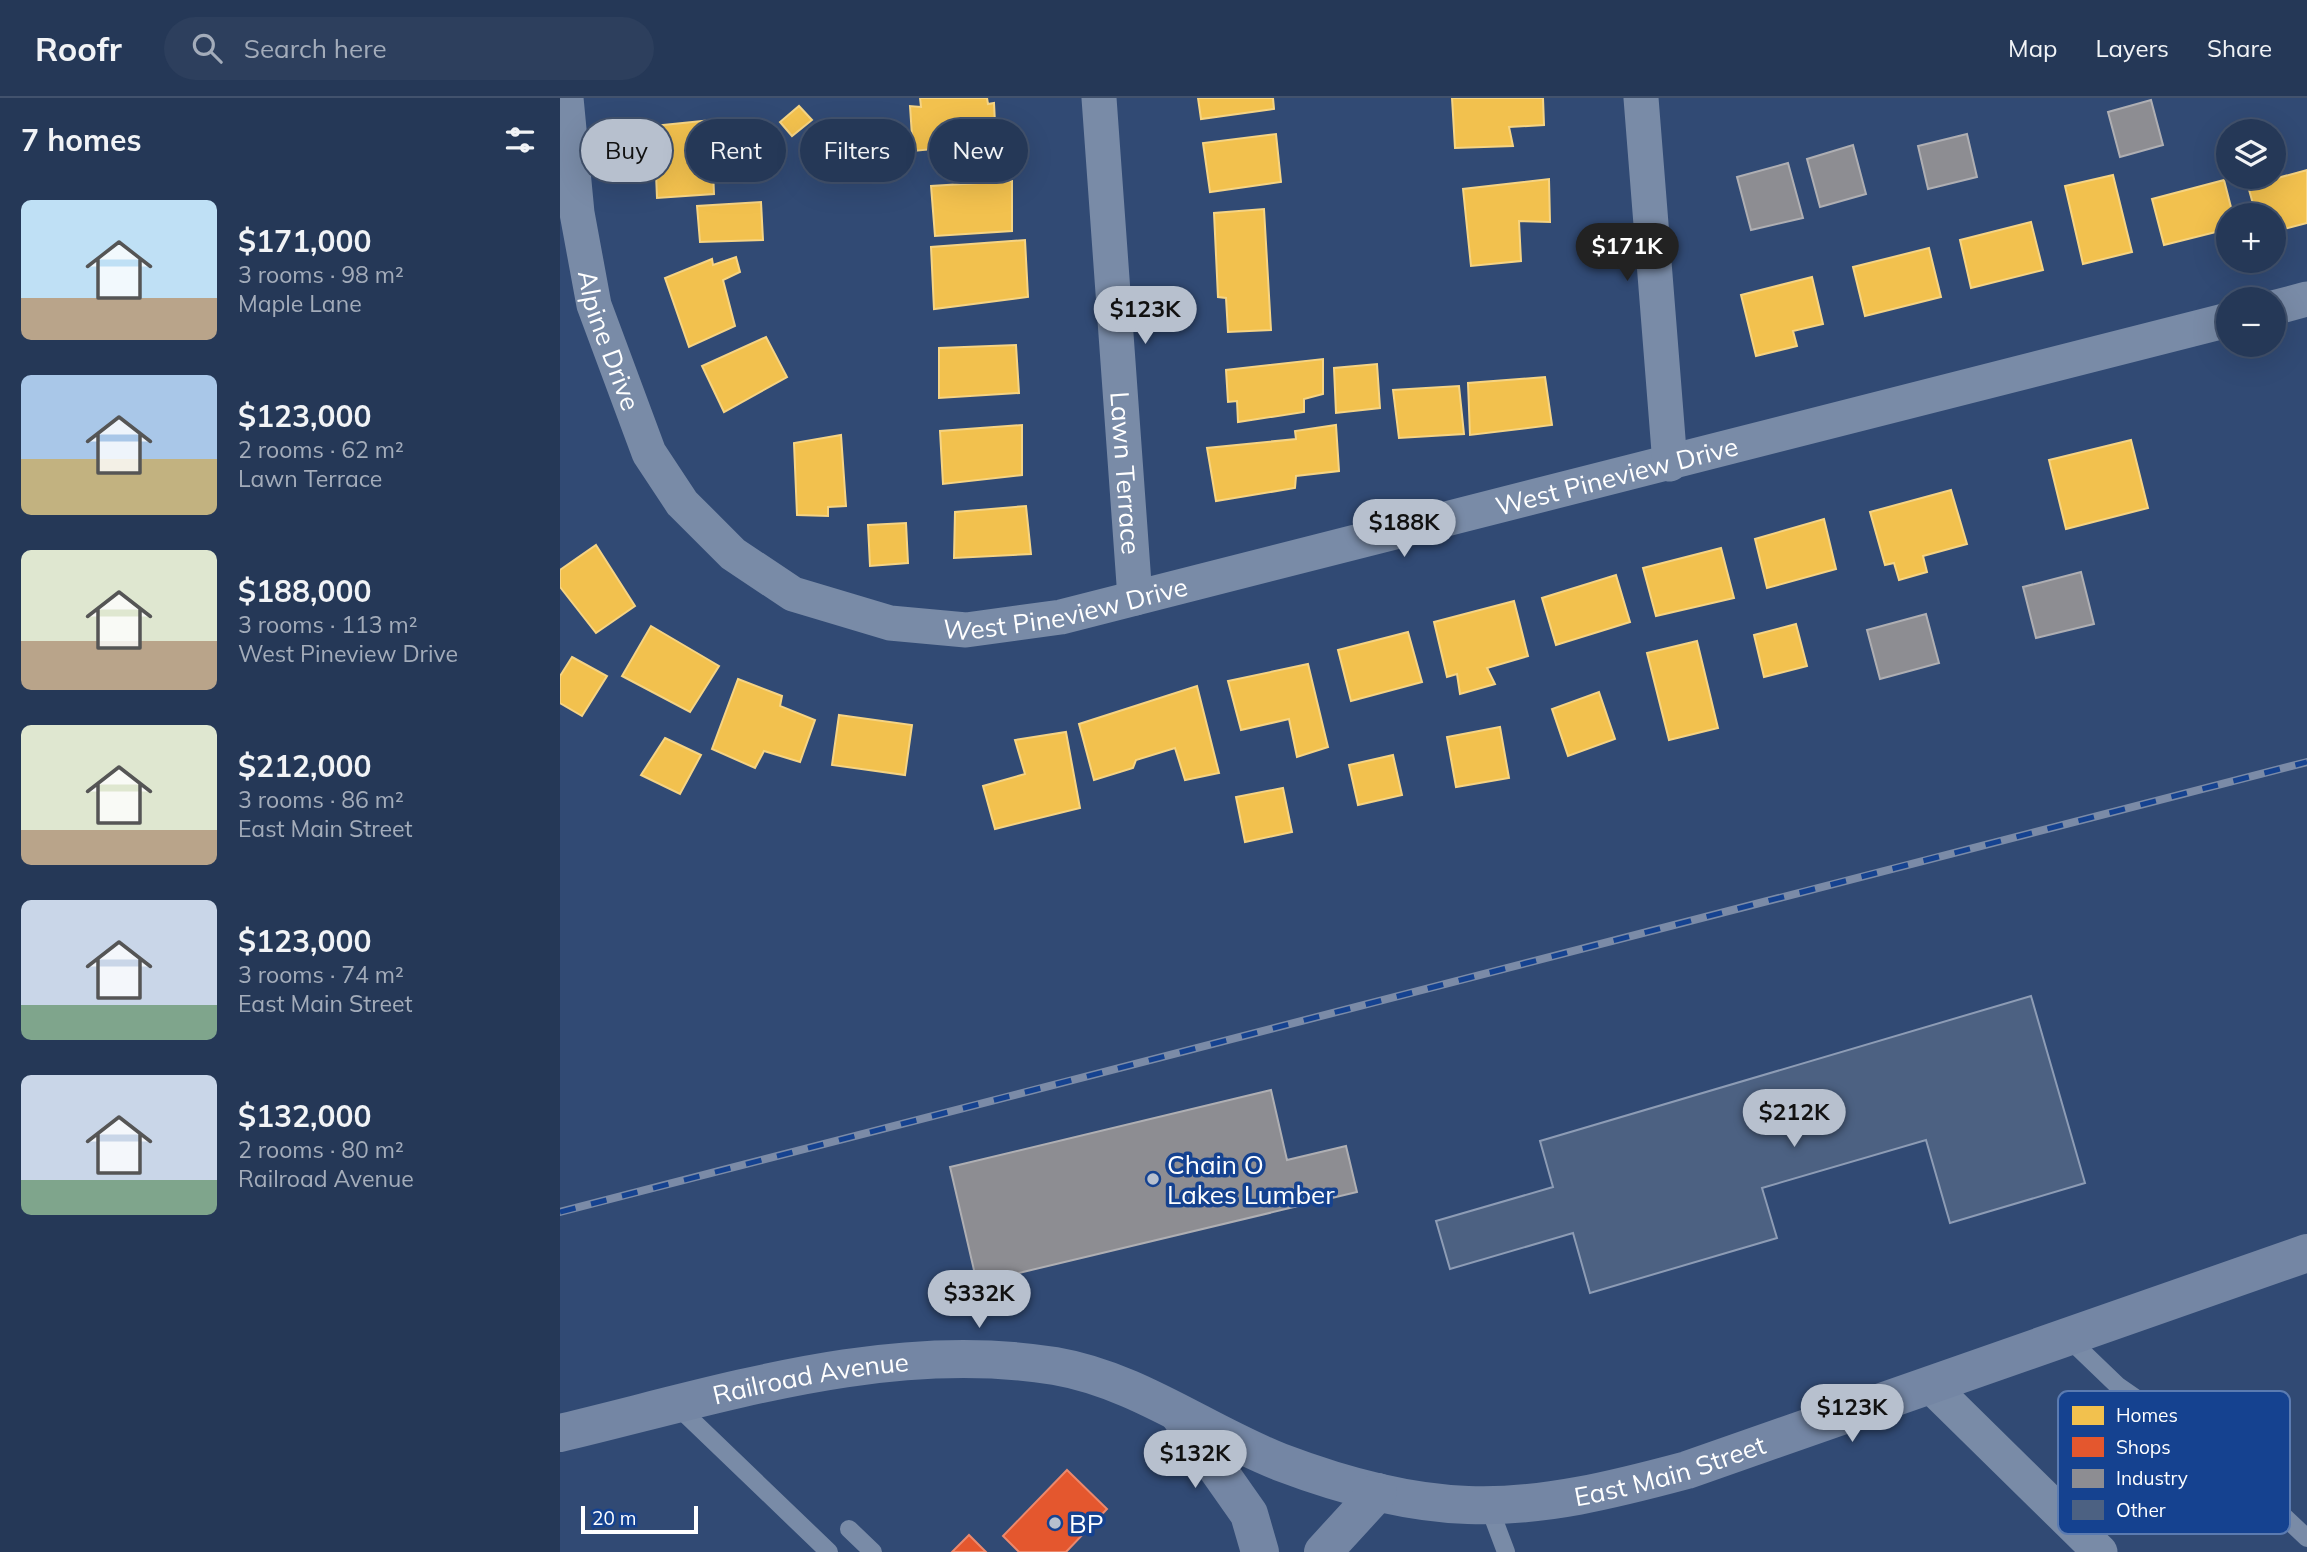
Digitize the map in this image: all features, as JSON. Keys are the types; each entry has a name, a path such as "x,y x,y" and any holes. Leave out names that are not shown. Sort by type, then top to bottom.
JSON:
{"main road":[{"name":"East Main Street","path":"1378,1492 1467,1505 1540,1502 1616,1489 1663,1476 1930,1385 2307,1253"},
{"name":"Railroad Avenue","path":"560,1433 827,1370 942,1360 993,1359 1056,1367 1110,1380 1280,1462 1378,1492"},
{"path":"1176,1412 1249,1514 1260,1552"},
{"path":"1323,1552 1378,1492"}],"street":[{"name":"Alpine Drive","path":"566,98 577,213 594,305 649,453"},
{"name":"Lawn Terrace","path":"1099,98 1135,598"},
{"path":"1641,98 1670,464"},
{"path":"2286,305 2307,299"},
{"name":"West Pineview Drive","path":"649,453 682,503 733,554 793,594 890,623 966,630 1060,617 2216,323"},
{"path":"1930,1385 2058,1510"},
{"path":"2083,1534 2101,1552"}],"lane":[{"path":"2067,1337 2125,1391"},
{"path":"677,1406 829,1552"},
{"path":"1488,1504 1506,1552"},
{"path":"2290,1522 2307,1538"},
{"path":"849,1529 873,1552"}],"building: Homes":[{"path":"920,98 987,98 988,104 994,103 995,119 929,119 929,149 915,151 915,119 911,119 910,106 921,107"},
{"path":"1198,98 1273,98 1274,109 1201,119"},
{"path":"1452,98 1543,98 1544,125 1509,127 1513,146 1455,148"},
{"path":"799,106 811,119 800,119 800,130 792,136 786,129 786,119 784,119"},
{"path":"686,123 686,182 714,182 714,194 657,198 656,182 672,182 672,124"},
{"path":"1276,134 1281,182 1210,192 1203,143"},
{"path":"2307,170 2307,223 2286,229 2286,203 2253,203 2249,189 2286,189 2286,176"},
{"path":"2113,175 2132,252 2083,264 2065,186"},
{"path":"1549,179 1550,222 1519,221 1521,261 1471,266 1463,189"},
{"path":"1012,182 1012,231 935,236 931,186"},
{"path":"2216,182 2216,189 2226,189 2230,203 2216,203 2216,232 2164,245 2152,199"},
{"path":"761,202 763,240 700,242 697,206"},
{"path":"1264,209 1271,330 1228,332 1226,298 1218,297 1214,213"},
{"path":"2031,222 2043,270 1971,288 1960,240"},
{"path":"1025,240 1028,297 934,309 931,247"},
{"path":"1929,248 1941,297 1865,316 1853,267"},
{"path":"736,257 740,272 723,280 735,326 689,347 665,278 712,259 713,265"},
{"path":"1812,277 1823,324 1793,331 1797,346 1756,356 1741,295"},
{"path":"766,337 787,377 724,412 702,366"},
{"path":"1016,345 1019,393 939,398 939,348"},
{"path":"1323,359 1323,394 1304,399 1304,412 1238,422 1237,401 1228,402 1226,370"},
{"path":"1377,364 1380,408 1336,413 1334,368"},
{"path":"1545,377 1552,425 1470,435 1468,383"},
{"path":"1459,386 1464,434 1399,438 1393,390"},
{"path":"1022,425 1022,475 943,484 940,431"},
{"path":"1336,425 1339,471 1296,476 1295,488 1216,501 1207,448 1296,439 1295,431"},
{"path":"841,435 846,506 828,507 828,516 797,515 794,443"},
{"path":"2131,440 2148,508 2066,529 2049,460"},
{"path":"1951,490 1967,544 1923,556 1927,572 1899,580 1894,563 1885,565 1870,512"},
{"path":"1026,506 1031,554 954,558 955,512"},
{"path":"1824,519 1836,569 1767,588 1755,539"},
{"path":"906,523 908,563 870,566 868,525"},
{"path":"596,545 635,606 596,633 560,587 560,570"},
{"path":"1721,548 1734,598 1656,616 1643,568"},
{"path":"1616,575 1630,622 1556,645 1542,598"},
{"path":"1514,601 1528,656 1487,668 1495,684 1460,694 1457,674 1447,677 1434,622"},
{"path":"1796,624 1807,666 1764,677 1754,635"},
{"path":"651,626 719,666 690,712 622,676"},
{"path":"1408,632 1422,682 1351,701 1338,650"},
{"path":"1697,641 1718,728 1669,740 1647,653"},
{"path":"572,657 607,676 582,716 560,703 560,676"},
{"path":"1308,664 1328,747 1297,757 1289,719 1241,730 1228,681"},
{"path":"738,679 782,696 780,706 815,720 800,762 764,751 755,768 712,749"},
{"path":"1197,686 1219,773 1185,780 1175,748 1136,760 1133,768 1094,780 1079,724"},
{"path":"1599,692 1615,739 1568,756 1552,709"},
{"path":"839,715 912,725 905,775 832,765"},
{"path":"1500,727 1509,778 1456,787 1447,737"},
{"path":"1066,732 1080,808 995,829 983,786 1025,774 1015,740"},
{"path":"665,738 701,755 680,794 641,775"},
{"path":"1393,755 1402,795 1358,805 1349,765"},
{"path":"1283,788 1292,832 1245,842 1236,797"}],"building: Shops":[{"name":"BP","path":"1067,1470 1107,1509 1066,1552 1019,1552 1003,1536"},
{"path":"969,1535 986,1552 952,1552"}],"building: Industry":[{"path":"2151,100 2163,145 2120,157 2108,112"},
{"path":"1967,134 1977,177 1928,189 1918,146"},
{"path":"1853,145 1866,194 1820,207 1807,159"},
{"path":"1788,163 1803,218 1751,230 1737,177"},
{"path":"2081,572 2094,624 2036,638 2023,587"},
{"path":"1926,614 1939,663 1880,679 1867,630"},
{"name":"Chain O Lakes Lumber","path":"1271,1090 1287,1160 1346,1146 1357,1192 977,1283 950,1167"}],"building: Other":[{"path":"2031,996 2085,1183 1950,1223 1926,1140 1762,1188 1777,1238 1590,1293 1573,1233 1450,1269 1436,1221 1553,1187 1540,1141"}],"railway":[{"path":"560,1212 2307,762"}],"place":[{"name":"Chain O Lakes Lumber","path":"1153,1179"},
{"name":"BP","path":"1055,1523"}]}
